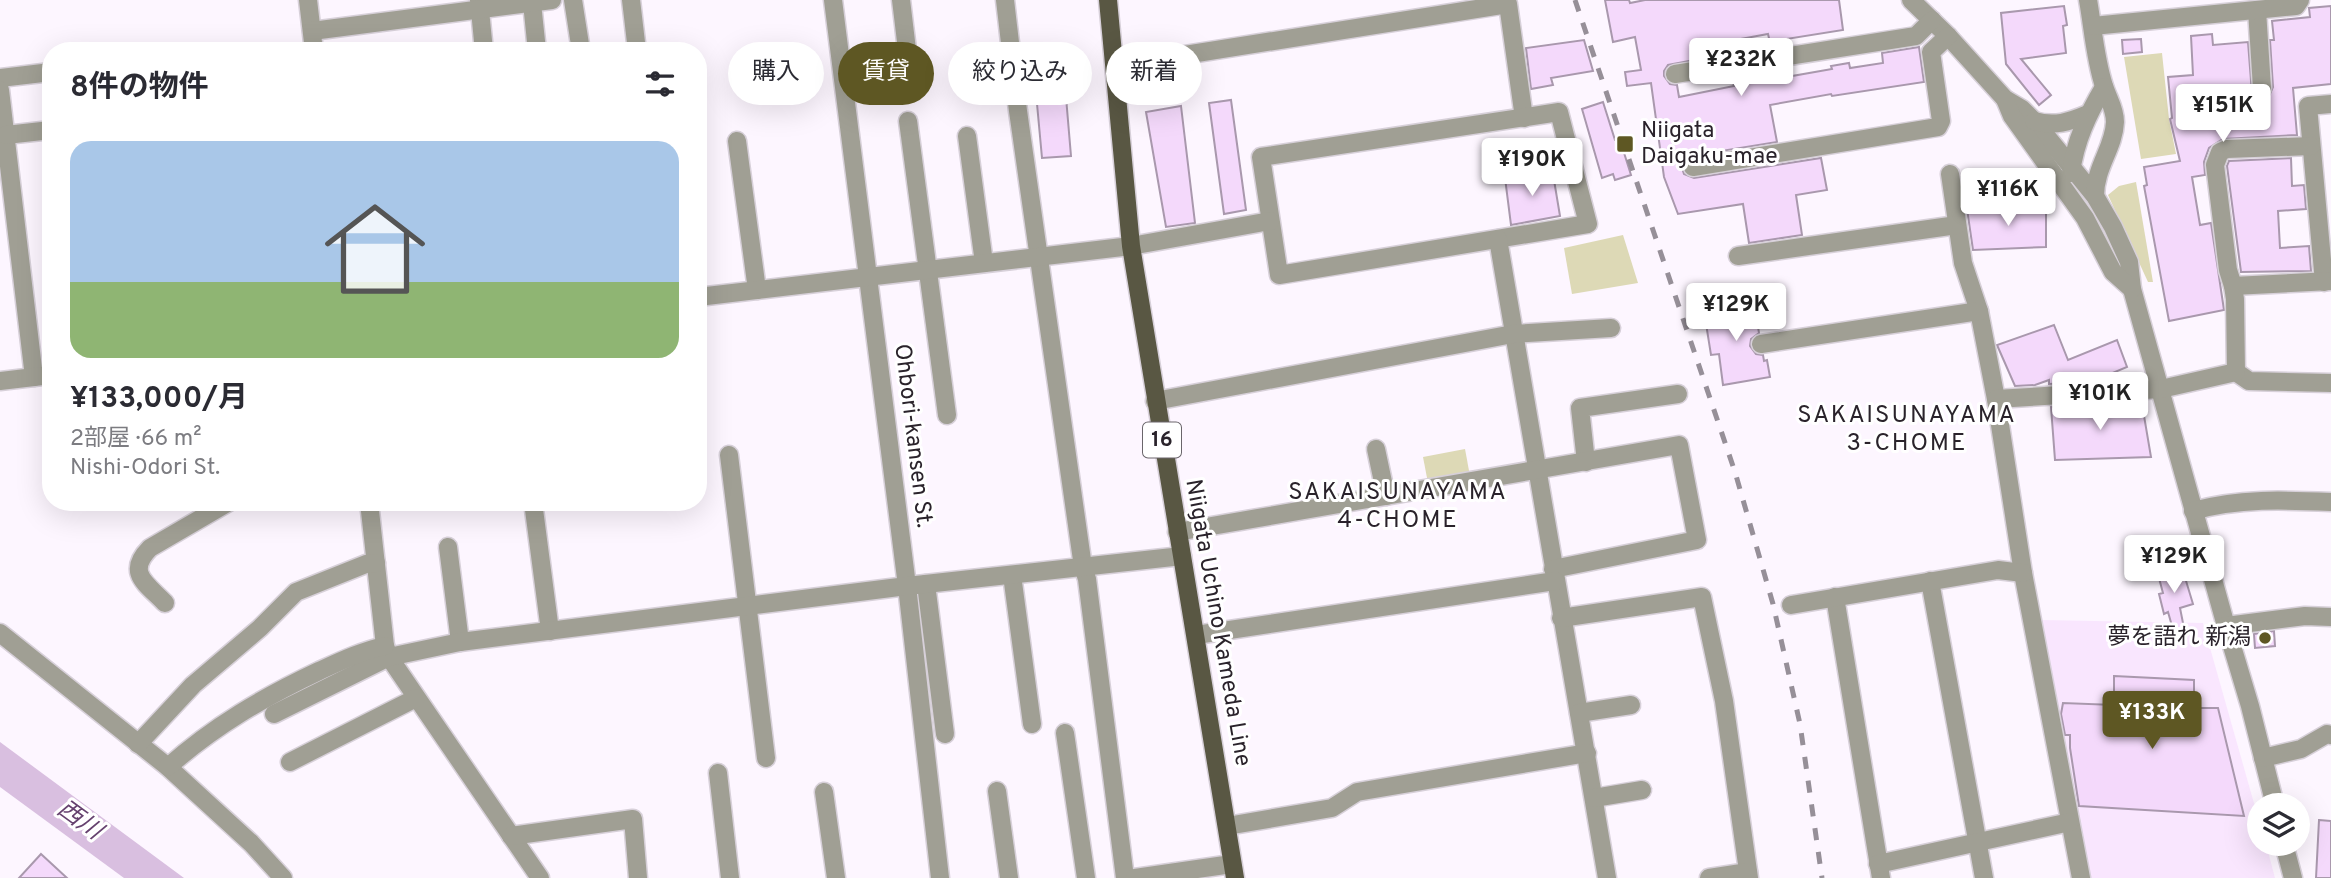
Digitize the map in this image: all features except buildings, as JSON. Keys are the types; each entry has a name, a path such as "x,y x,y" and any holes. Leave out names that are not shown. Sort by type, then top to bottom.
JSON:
{"main road":[{"name":"Niigata Uchino Kameda Line","path":"1108,0 1112,42"},
{"name":"Niigata Uchino Kameda Line","path":"1118,105 1130,246 1234,871"}],"street":[{"path":"308,0 313,42"},
{"path":"312,31 480,5 552,0"},
{"path":"573,0 580,42"},
{"path":"631,0 636,42"},
{"name":"Ohbori-kansen St.","path":"833,0 940,878"},
{"path":"901,0 906,42"},
{"path":"1005,0 1038,257 1083,567 1087,579 1125,878"},
{"path":"1911,0 2006,99 2034,121 2095,196 2129,262 2132,289 2250,706 2272,793"},
{"path":"2088,0 2104,87 2112,104 2115,123 2097,171 2095,196"},
{"path":"2093,26 2296,6 2300,0"},
{"path":"532,3 536,42"},
{"path":"1202,52 1508,4 1524,118"},
{"path":"480,5 483,42"},
{"path":"2257,10 2262,88"},
{"path":"1675,74 1916,36 1932,20"},
{"path":"1693,167 1938,127 1941,121 1931,52 1948,36"},
{"path":"0,78 42,73"},
{"path":"2071,197 2075,152 2088,114 2104,87"},
{"path":"0,90 42,369"},
{"path":"2006,99 2012,116 2085,218 2113,272 2132,289"},
{"path":"2233,286 2328,281 2308,106 2331,104"},
{"path":"1559,112 1588,224 1279,275 1261,157 1524,118 1559,112"},
{"path":"2034,121 2067,123 2088,114"},
{"path":"908,121 947,415"},
{"path":"6,135 42,131"},
{"path":"967,136 984,263"},
{"path":"737,141 757,290"},
{"path":"2236,372 2235,299 2228,270 2214,165 2216,158 2220,152 2227,149 2311,146"},
{"path":"2046,162 2072,167 2083,165 2106,151"},
{"path":"1950,174 1963,263 1979,311 1996,399 2023,573 2081,878"},
{"path":"707,296 1130,246 1270,221"},
{"path":"1738,256 1957,225"},
{"path":"1498,239 1607,878"},
{"path":"1761,344 1979,311"},
{"path":"1155,401 1513,334 1611,328"},
{"path":"1996,399 2161,389 2236,372 2249,381 2331,383"},
{"path":"0,381 42,376"},
{"path":"1586,462 1580,408 1678,394"},
{"path":"1177,532 1679,445 1698,540 1554,575 1195,635"},
{"path":"1376,449 1386,496"},
{"path":"729,455 766,758"},
{"path":"2193,511 2214,505 2281,500 2331,502"},
{"path":"165,603 140,576 137,568 141,557 150,548 214,511"},
{"path":"370,511 387,651 416,698 540,878"},
{"path":"534,511 550,631"},
{"path":"448,547 460,642"},
{"path":"168,768 195,743 240,712 283,688 357,654 906,586 1181,556"},
{"path":"138,744 193,685 260,628 296,593 366,564 376,563"},
{"path":"1791,605 1998,570 2023,573"},
{"path":"1012,575 1032,724"},
{"path":"1930,581 1984,878"},
{"path":"926,584 945,734"},
{"path":"1561,618 1702,597 1724,701 1749,875 1709,878"},
{"path":"1836,597 1880,871 1977,842 2070,822"},
{"path":"2226,626 2305,616 2331,617"},
{"path":"0,633 168,768 251,843 283,878"},
{"path":"274,714 387,651"},
{"path":"290,762 416,698"},
{"path":"1579,713 1631,705"},
{"path":"1065,733 1086,878"},
{"path":"2263,758 2301,749 2326,734 2331,735"},
{"path":"1227,826 1332,808 1357,792 1587,753"},
{"path":"718,773 730,878"},
{"path":"1594,798 1642,790"},
{"path":"997,791 1009,878"},
{"path":"824,792 836,878"},
{"path":"511,836 633,819 638,878"},
{"path":"2287,856 2293,878"},
{"path":"1135,878 1234,871"}],"shaded area":[{"path":"2162,53 2169,119 2176,154 2141,159 2124,57"},
{"path":"2136,182 2153,282 2148,282 2108,195 2119,186"},
{"path":"1623,235 1638,283 1572,294 1564,248"},
{"path":"1465,449 1470,476 1428,483 1423,457"},
{"path":"2041,620 2203,623 2251,793 2247,793 2247,856 2269,856 2275,878 2089,878"}],"water":[{"name":"西川","path":"0,742 184,878 124,878 0,787"}],"railway":[{"path":"1575,0 1735,472 1773,604 1800,724 1822,878"}],"place":[{"name":"Niigata Daigaku-mae","path":"1625,144"},
{"name":"夢を語れ 新潟","path":"2265,638"}],"district":[{"name":"SAKAISUNAYAMA 3-CHOME","path":"1907,430"},
{"name":"SAKAISUNAYAMA 4-CHOME","path":"1398,507"}]}
